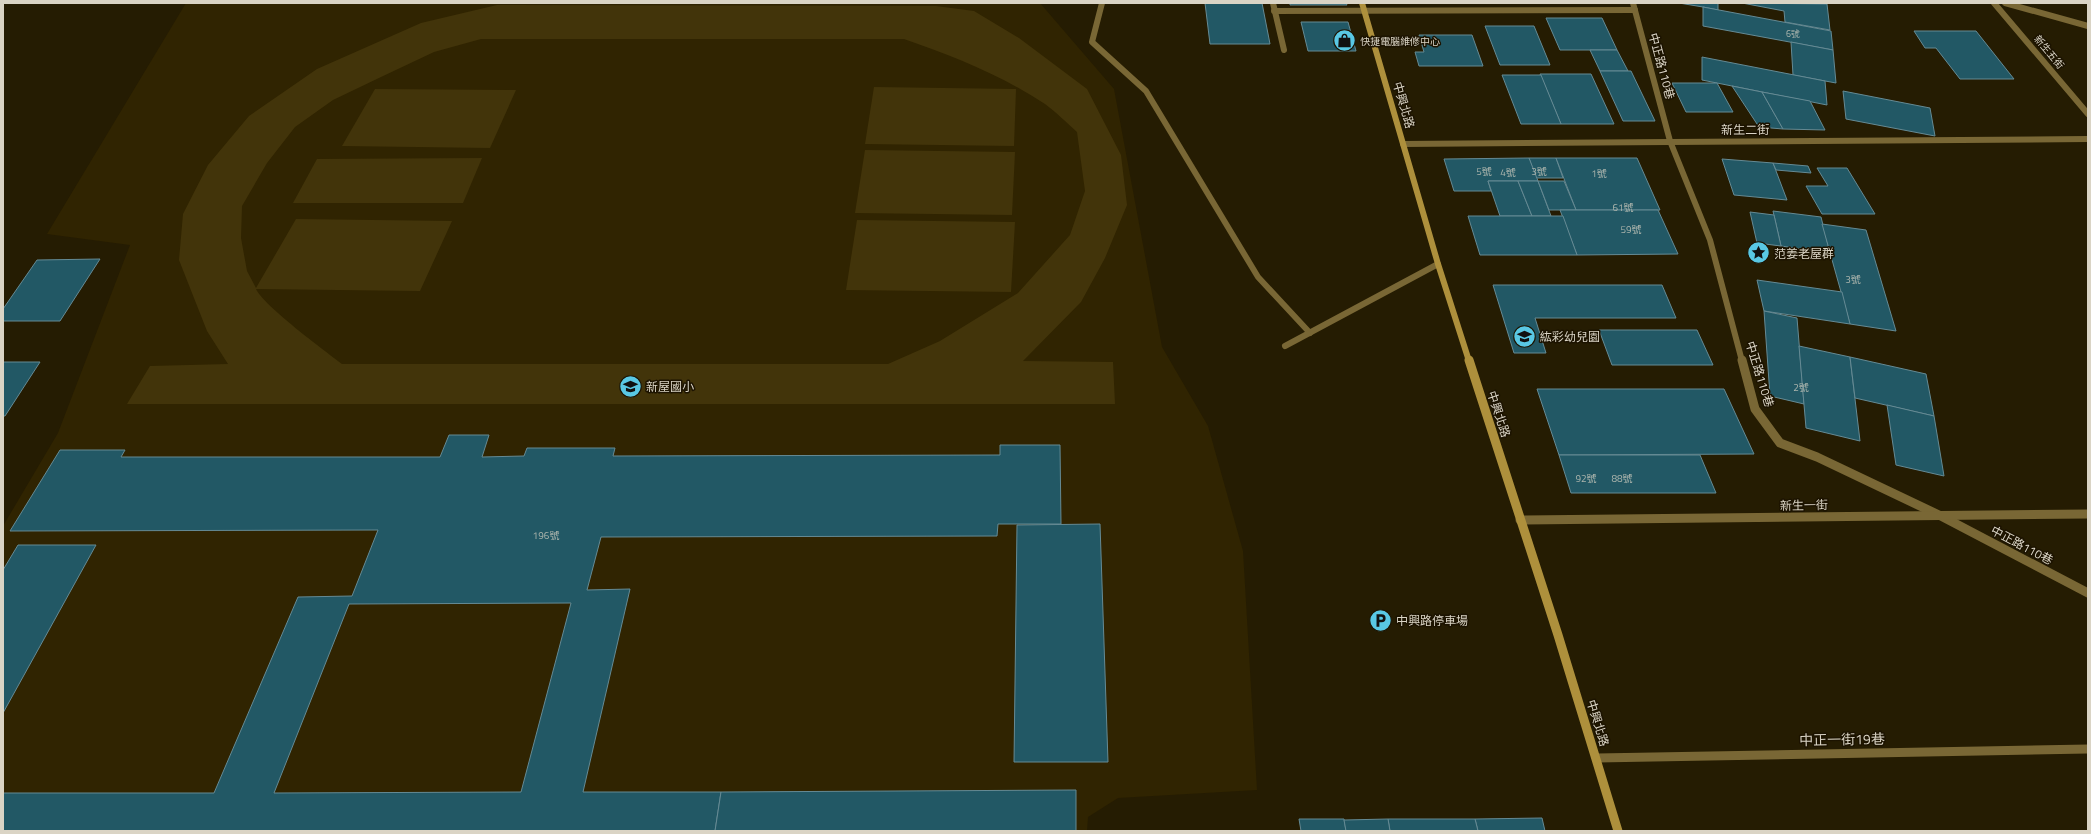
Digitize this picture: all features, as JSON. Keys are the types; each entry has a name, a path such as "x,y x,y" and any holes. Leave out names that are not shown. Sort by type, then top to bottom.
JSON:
{"street":[{"path":"1102,3 1092,42 1146,90 1258,277 1310,333"},
{"path":"1273,3 1284,50"},
{"name":"新生五街","path":"1994,3 2088,114"},
{"path":"2005,3 2088,26"},
{"path":"1274,11 1363,7 1634,6"},
{"name":"中正路110巷","path":"1634,6 1670,141 1710,240 1755,409 1780,443 1817,458 1941,516 2088,593"},
{"name":"中興北路","path":"1363,7 1438,264 1597,758 1618,831"},
{"name":"新生二街","path":"1403,144 2088,139"},
{"path":"1285,346 1438,264"},
{"name":"新生一街","path":"1520,520 2088,514"},
{"name":"中正一街19巷","path":"1597,758 2088,749"}],"shaded area":[{"name":"新屋國小","path":"186,3 1040,3 1114,89 1162,347 1208,426 1243,551 1257,790 1118,798 1088,817 1087,831 3,831 3,526 58,433 130,245 47,234"},
{"path":"497,5 936,6 974,11 1019,38 1087,89 1121,155 1127,205 1105,258 1081,302 1023,361 1113,362 1115,404 127,404 150,366 228,364 207,331 179,260 183,214 208,165 249,116 317,69 421,23","holes":["481,39 904,39 959,59 994,75 1053,110 1077,132 1085,191 1070,235 1018,293 940,341 888,364 342,364 282,317 261,297 256,289 420,291 452,221 296,219 256,288 247,271 241,238 242,206 267,163 295,127 333,100 434,52"]},
{"path":"874,87 1016,89 1014,146 865,144"},
{"path":"375,89 516,90 490,148 342,146"},
{"path":"865,150 1015,152 1012,215 855,213"},
{"path":"482,158 463,203 293,203 317,159"},
{"path":"857,220 1015,222 1011,292 846,290"}],"building":[{"path":"1205,3 1262,3 1270,44 1210,44"},
{"path":"1290,3 1346,3 1347,5 1290,5"},
{"path":"1679,3 1718,3 1718,10 1703,7"},
{"path":"1742,3 1827,4 1830,30 1785,22 1784,11"},
{"path":"1703,7 1831,31 1833,50 1703,26"},
{"path":"1546,18 1602,18 1617,50 1560,50"},
{"path":"1301,22 1348,22 1356,51 1308,51"},
{"path":"1485,26 1534,26 1550,65 1500,65"},
{"path":"1914,31 1976,31 2014,79 1960,79 1936,48 1925,48"},
{"path":"1419,35 1472,35 1483,66 1419,66 1415,52 1424,52"},
{"path":"1791,42 1833,50 1836,83 1793,75"},
{"path":"1590,50 1617,50 1628,71 1600,71"},
{"path":"1702,57 1825,81 1827,105 1702,80"},
{"path":"1600,71 1631,71 1655,121 1623,121"},
{"path":"1540,74 1591,74 1614,124 1561,124"},
{"path":"1502,75 1541,75 1561,124 1521,124"},
{"path":"1672,83 1717,83 1733,112 1686,112"},
{"path":"1732,86 1762,92 1783,129 1759,127"},
{"path":"1843,91 1930,108 1935,136 1846,119"},
{"path":"1762,92 1810,101 1825,130 1783,129"},
{"path":"1529,158 1556,158 1563,178 1536,178"},
{"path":"1529,158 1538,181 1488,181 1491,191 1454,191 1444,159"},
{"path":"1556,158 1637,158 1660,210 1576,210"},
{"path":"1722,159 1773,163 1787,200 1734,195"},
{"path":"1773,163 1808,166 1811,173 1776,170"},
{"path":"1817,168 1847,168 1875,214 1822,214 1806,186 1828,186"},
{"path":"1488,181 1518,181 1532,216 1500,216"},
{"path":"1518,181 1538,181 1551,216 1532,216"},
{"path":"1538,181 1564,181 1576,210 1549,210"},
{"path":"1560,210 1658,210 1678,254 1577,255"},
{"path":"1773,211 1821,217 1830,253 1781,246"},
{"path":"1750,212 1774,215 1781,246 1757,243"},
{"path":"1468,216 1563,216 1577,255 1480,255"},
{"path":"1822,224 1866,230 1896,331 1850,324"},
{"path":"100,259 60,321 3,321 3,309 37,260"},
{"path":"1757,280 1842,292 1850,324 1764,311"},
{"name":"紘彩幼兒園","path":"1493,285 1662,285 1676,318 1535,318 1546,353 1514,353"},
{"path":"1764,311 1797,318 1804,404 1770,396"},
{"path":"1599,330 1697,330 1713,365 1612,365"},
{"path":"1799,346 1850,357 1860,441 1806,428"},
{"path":"1850,357 1926,374 1934,416 1855,398"},
{"path":"3,362 40,362 5,416 3,416"},
{"path":"1537,389 1724,389 1754,454 1559,455"},
{"path":"1887,405 1934,416 1944,476 1896,465"},
{"path":"449,435 489,435 482,457 524,456 527,448 615,448 613,456 1000,455 1000,445 1060,445 1061,524 998,524 997,536 601,537 587,590 630,589 583,792 721,792 715,831 3,831 3,793 214,793 298,597 352,596 378,530 10,531 60,450 125,450 121,457 440,457","holes":["571,603 521,792 274,793 349,604"]},
{"path":"1559,455 1700,455 1716,493 1571,493"},
{"path":"1100,524 1108,762 1014,762 1017,525"},
{"path":"18,545 96,545 3,713 3,570"},
{"path":"1076,790 1076,831 715,831 721,792"},
{"path":"1542,818 1545,831 1478,831 1475,819"},
{"path":"1299,819 1344,819 1346,831 1301,831"},
{"path":"1388,819 1475,819 1478,831 1390,831"},
{"path":"1388,819 1390,831 1346,831 1344,820"}],"place":[{"name":"快捷電腦維修中心","path":"1344,41"},
{"name":"范姜老屋群","path":"1759,253"},
{"name":"紘彩幼兒園","path":"1525,336"},
{"name":"新屋國小","path":"630,386"},
{"name":"中興路停車場","path":"1381,620"}]}
